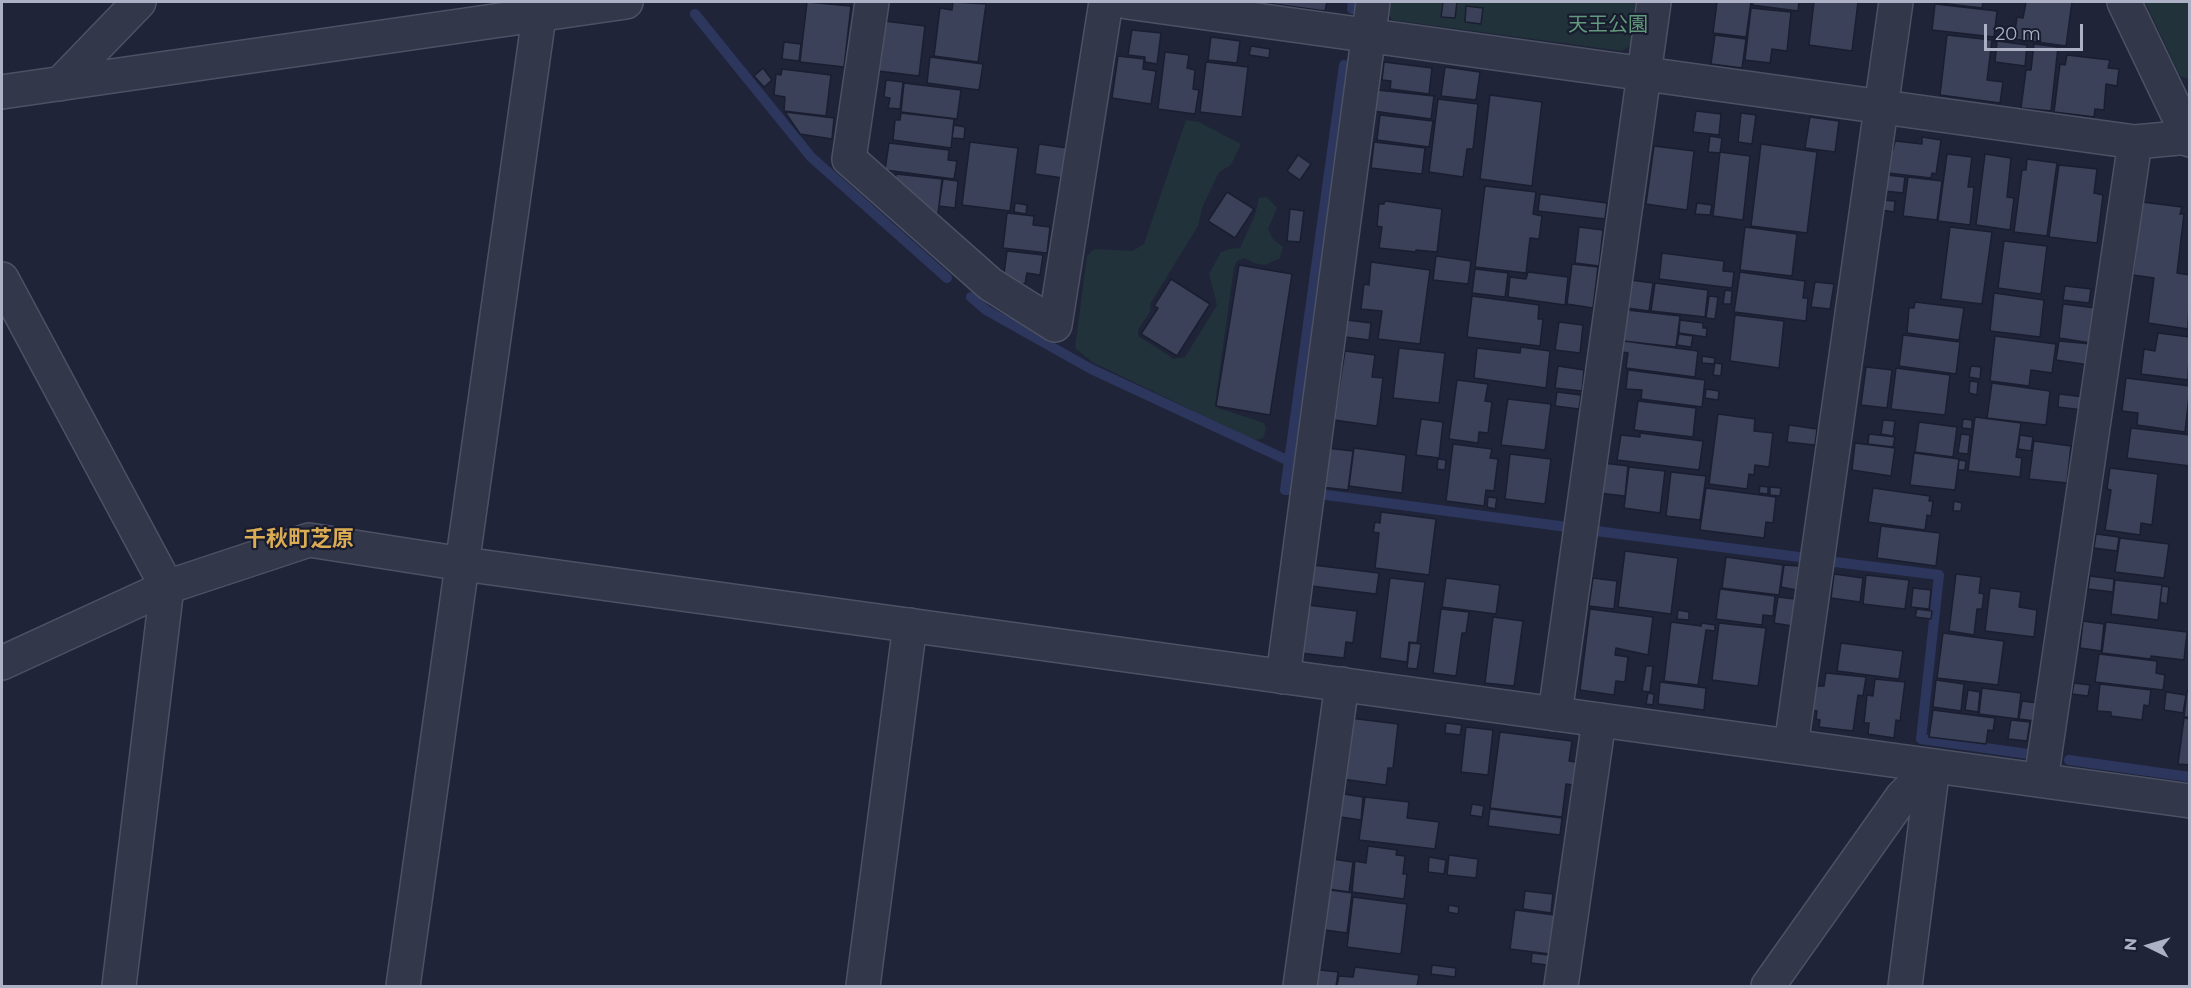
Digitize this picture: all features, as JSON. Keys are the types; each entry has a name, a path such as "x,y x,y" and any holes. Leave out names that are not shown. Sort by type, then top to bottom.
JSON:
{"street":[{"path":"60,84 139,2"},
{"path":"2,92 541,7 626,2"},
{"path":"872,2 849,159 990,284 1055,325 1106,2"},
{"path":"1127,2 2135,142 2189,138 2124,2"},
{"path":"1283,677 1373,2"},
{"path":"1556,714 1653,2"},
{"path":"1791,746 1896,2"},
{"path":"404,987 541,7"},
{"path":"2040,780 2135,142"},
{"path":"2,279 167,587 119,987"},
{"path":"2,663 167,587 309,540 463,564 2190,801"},
{"path":"863,987 910,626"},
{"path":"1300,987 1342,684"},
{"path":"1561,987 1599,720"},
{"path":"1768,987 1902,797 1933,766"},
{"path":"1905,987 1933,766"}],"green space":[{"name":"天王公園","path":"1382,2 1637,2 1631,45 1622,51 1392,20"},
{"path":"2145,2 2189,2 2189,79 2180,76"},
{"path":"1186,120 1199,122 1241,144 1231,165 1219,172 1202,208 1198,226 1150,304 1151,310 1138,330 1138,336 1174,359 1185,357 1217,305 1209,274 1221,252 1240,248 1255,215 1259,198 1267,197 1277,208 1268,229 1273,239 1283,247 1280,258 1265,265 1245,258 1237,261 1234,267 1215,404 1218,408 1264,423 1266,429 1263,438 1254,440 1092,362 1075,348 1087,256 1094,249 1133,251 1144,244"}],"building":[{"path":"807,2 851,6 844,67 800,62"},
{"path":"953,2 986,4 978,62 934,56 940,8 952,10"},
{"path":"1259,2 1327,2 1325,11"},
{"path":"1443,2 1457,2 1455,18 1441,17"},
{"path":"1717,2 1751,2 1746,37 1713,33"},
{"path":"1753,2 1799,2 1798,11 1752,5"},
{"path":"1814,2 1858,2 1852,51 1809,45"},
{"path":"1932,2 1983,2 1982,8"},
{"path":"2026,2 2072,2 2066,46 2014,39 2017,17 2023,18"},
{"path":"1935,4 1997,11 1994,37 1932,30"},
{"path":"1466,6 1483,8 1481,24 1465,22"},
{"path":"1751,8 1791,12 1787,51 1772,49 1770,63 1745,60"},
{"path":"884,21 925,26 919,76 878,71"},
{"path":"1132,30 1161,33 1157,64 1145,62 1145,57 1128,55"},
{"path":"1715,35 1746,39 1742,68 1711,64"},
{"path":"1947,35 1992,40 1987,80 2003,82 2000,103 1940,95"},
{"path":"1211,37 1240,41 1237,63 1208,60"},
{"path":"1997,41 2027,45 2025,66 1995,62"},
{"path":"784,42 801,44 799,61 782,59"},
{"path":"2034,44 2058,47 2051,111 2021,108 2026,70 2031,70"},
{"path":"1251,46 1270,49 1269,58 1249,55"},
{"path":"1165,52 1189,55 1187,68 1195,70 1193,89 1199,90 1195,114 1158,109"},
{"path":"2067,55 2110,60 2108,68 2119,69 2117,86 2106,84 2104,110 2095,109 2094,117 2054,112 2060,64 2065,65"},
{"path":"1118,56 1144,59 1143,69 1156,71 1151,104 1112,98"},
{"path":"930,57 983,64 979,90 927,83"},
{"path":"1206,62 1248,67 1242,117 1200,112"},
{"path":"1384,62 1432,68 1429,94 1390,89 1391,81 1382,80"},
{"path":"1445,67 1480,72 1476,100 1441,96"},
{"path":"763,68 772,80 764,87 754,76"},
{"path":"782,69 831,75 826,116 784,111 785,97 774,95 776,74 781,75"},
{"path":"886,80 903,82 900,109 888,108 890,98 884,97"},
{"path":"904,83 961,90 957,119 901,112"},
{"path":"1377,90 1434,96 1431,119 1373,111"},
{"path":"1490,95 1542,102 1532,186 1480,179"},
{"path":"1438,99 1478,104 1473,149 1467,149 1463,177 1429,172"},
{"path":"1696,111 1721,114 1719,135 1693,132"},
{"path":"785,112 834,118 832,139 800,134"},
{"path":"901,113 954,119 951,148 893,140 895,120 900,120"},
{"path":"1741,113 1756,115 1752,144 1738,142"},
{"path":"1380,115 1433,121 1429,147 1377,140"},
{"path":"1810,117 1839,121 1835,152 1805,148"},
{"path":"954,125 965,127 964,139 952,138"},
{"path":"1710,136 1722,138 1720,153 1708,152"},
{"path":"1922,137 1941,140 1936,174 1932,173 1931,178 1888,173 1891,150 1893,150 1895,141 1922,144"},
{"path":"970,142 1018,148 1010,211 962,205"},
{"path":"1374,142 1425,148 1422,174 1371,168"},
{"path":"889,143 949,150 948,160 957,161 954,179 885,170"},
{"path":"1039,144 1067,148 1063,178 1035,174"},
{"path":"1761,144 1817,152 1807,233 1751,226"},
{"path":"1654,146 1694,151 1687,210 1646,204"},
{"path":"1720,152 1750,156 1743,220 1713,216"},
{"path":"1947,154 1972,157 1968,187 1974,187 1970,225 1938,221"},
{"path":"1985,154 2011,158 2007,197 2014,198 2010,230 1976,225"},
{"path":"1298,155 1311,164 1300,180 1287,171"},
{"path":"2027,159 2057,163 2047,236 2014,232 2022,170 2026,170"},
{"path":"2059,165 2097,169 2094,193 2103,195 2097,243 2049,237"},
{"path":"896,174 942,179 938,214 908,210 894,193"},
{"path":"1886,175 1905,177 1903,193 1884,191"},
{"path":"1908,177 1942,181 1937,220 1903,216"},
{"path":"943,179 958,181 955,208 939,206"},
{"path":"1485,186 1536,192 1533,214 1542,216 1539,239 1530,238 1526,273 1475,267"},
{"path":"1227,192 1254,209 1235,238 1208,221"},
{"path":"1540,194 1607,203 1605,219 1538,211"},
{"path":"1882,200 1895,201 1894,212 1881,210"},
{"path":"1385,201 1442,209 1437,252 1379,248 1382,227 1377,226 1379,204 1384,204"},
{"path":"2142,202 2182,207 2180,214 2184,214 2177,273 2190,275 2188,329 2148,323 2154,278 2133,275"},
{"path":"1015,203 1027,205 1026,214 1014,212"},
{"path":"1697,203 1712,205 1710,215 1695,214"},
{"path":"1290,209 1304,211 1300,242 1287,241"},
{"path":"1007,213 1034,216 1033,225 1050,227 1047,253 1003,248"},
{"path":"1579,227 1603,230 1599,266 1575,263"},
{"path":"1745,227 1797,234 1792,276 1740,270"},
{"path":"1950,227 1992,232 1982,304 1941,299"},
{"path":"2004,241 2047,246 2041,294 1998,288"},
{"path":"1007,251 1043,255 1040,275 1027,273 1025,284 1003,281"},
{"path":"1662,253 1724,261 1723,271 1734,272 1732,288 1659,279"},
{"path":"1436,256 1471,261 1468,284 1433,280"},
{"path":"1371,262 1430,270 1420,344 1378,339 1382,311 1361,309 1364,284 1369,285"},
{"path":"1572,264 1598,267 1593,308 1567,304"},
{"path":"1239,265 1292,274 1270,415 1216,406"},
{"path":"1475,269 1508,273 1505,297 1472,293"},
{"path":"1528,272 1568,277 1565,305 1508,297 1510,277 1526,279"},
{"path":"1740,272 1805,281 1803,298 1808,298 1806,321 1734,312"},
{"path":"1171,279 1210,304 1177,356 1141,334 1158,308 1154,306"},
{"path":"1630,280 1653,283 1649,311 1627,308"},
{"path":"1815,282 1834,284 1830,309 1811,307"},
{"path":"1655,283 1708,290 1705,317 1651,311"},
{"path":"2065,286 2091,289 2089,303 2063,300"},
{"path":"1725,290 1732,291 1731,304 1723,304"},
{"path":"1994,293 2044,300 2040,337 1990,331"},
{"path":"1472,296 1539,305 1538,319 1543,319 1540,346 1467,337"},
{"path":"1709,296 1718,297 1715,319 1706,318"},
{"path":"1915,302 1964,308 1959,340 1907,333 1909,308 1914,308"},
{"path":"2063,304 2096,308 2091,343 2059,338"},
{"path":"1627,310 1680,316 1676,347 1623,341"},
{"path":"1735,315 1784,321 1779,368 1730,361"},
{"path":"1347,320 1371,323 1369,340 1345,337"},
{"path":"1680,320 1703,323 1703,328 1707,328 1706,337 1679,333"},
{"path":"1559,322 1583,325 1580,353 1555,350"},
{"path":"2158,333 2190,337 2188,380 2141,374 2144,349 2155,351"},
{"path":"1679,334 1693,336 1691,347 1677,345"},
{"path":"1903,335 1960,342 1956,374 1899,366"},
{"path":"1995,336 2056,344 2052,373 2031,370 2029,386 1990,381"},
{"path":"1624,341 1698,351 1695,377 1626,368 1628,353 1622,352"},
{"path":"2059,341 2091,344 2089,365 2056,360"},
{"path":"1521,347 1550,351 1546,388 1474,378 1477,348 1520,353"},
{"path":"1399,348 1445,353 1439,403 1393,398"},
{"path":"1345,351 1375,355 1372,377 1383,378 1377,426 1334,420"},
{"path":"1702,356 1715,358 1714,364 1702,363"},
{"path":"1715,363 1722,364 1721,376 1713,375"},
{"path":"1558,366 1584,370 1582,391 1555,388"},
{"path":"1971,366 1981,367 1980,379 1969,377"},
{"path":"1866,367 1892,370 1887,408 1861,405"},
{"path":"1896,368 1950,375 1945,415 1891,409"},
{"path":"1628,370 1705,380 1702,407 1641,399 1642,390 1626,389"},
{"path":"2126,378 2190,386 2185,432 2137,425 2138,413 2122,411"},
{"path":"1457,380 1488,384 1485,401 1492,402 1488,433 1479,432 1478,443 1449,439"},
{"path":"1970,381 1978,382 1977,395 1969,393"},
{"path":"1992,383 2050,391 2046,425 1987,418"},
{"path":"1706,389 1719,391 1718,400 1705,398"},
{"path":"1557,392 1581,395 1579,409 1555,406"},
{"path":"2059,394 2085,397 2083,410 2058,407"},
{"path":"1508,399 1551,404 1545,450 1501,445"},
{"path":"1638,401 1696,408 1693,437 1634,430"},
{"path":"1718,414 1755,419 1754,431 1773,433 1769,467 1755,465 1754,475 1749,474 1747,489 1709,484"},
{"path":"1975,417 2021,423 2016,457 2022,458 2020,477 1968,471"},
{"path":"1421,419 1443,422 1439,458 1416,455"},
{"path":"1963,419 1972,420 1972,429 1962,428"},
{"path":"1883,420 1895,421 1893,436 1881,434"},
{"path":"1919,422 1957,427 1953,457 1915,452"},
{"path":"1789,425 1817,429 1815,445 1787,442"},
{"path":"2131,428 2190,435 2190,466 2127,458"},
{"path":"1640,433 1703,441 1699,470 1617,460 1621,435 1640,437"},
{"path":"1869,434 1895,437 1893,447 1868,444"},
{"path":"1961,434 1970,435 1968,454 1958,453"},
{"path":"2020,435 2033,437 2031,451 2018,449"},
{"path":"2034,441 2071,446 2067,483 2029,479"},
{"path":"1855,443 1895,448 1891,476 1852,470"},
{"path":"1453,444 1492,449 1490,458 1498,459 1494,491 1486,490 1484,506 1446,501"},
{"path":"1326,448 1353,451 1348,490 1321,487"},
{"path":"1354,448 1406,455 1402,493 1349,486"},
{"path":"1914,453 1959,459 1955,490 1910,485"},
{"path":"1510,454 1551,459 1545,504 1505,499"},
{"path":"1438,459 1446,460 1445,470 1437,469"},
{"path":"1959,460 1966,461 1965,470 1958,470"},
{"path":"1603,463 1628,466 1625,496 1599,493"},
{"path":"1629,467 1665,471 1660,513 1624,508"},
{"path":"2110,468 2158,474 2152,525 2141,523 2140,535 2105,530 2111,490 2107,489"},
{"path":"1671,472 1706,476 1700,520 1666,516"},
{"path":"1760,486 1768,487 1768,494 1759,493"},
{"path":"1770,487 1781,488 1780,496 1770,495"},
{"path":"1706,488 1776,497 1773,523 1766,522 1764,538 1700,530"},
{"path":"1873,488 1930,496 1929,501 1933,501 1931,516 1927,515 1925,530 1868,522"},
{"path":"1488,497 1497,498 1495,509 1487,507"},
{"path":"1954,501 1962,503 1961,511 1953,511"},
{"path":"1381,512 1436,519 1429,575 1375,568 1379,533 1373,532 1375,522 1380,523"},
{"path":"1881,526 1940,533 1936,566 1877,558"},
{"path":"2096,534 2119,537 2117,551 2094,548"},
{"path":"2120,538 2169,544 2164,578 2115,572"},
{"path":"1625,551 1678,558 1671,614 1618,607"},
{"path":"1726,557 1783,565 1779,595 1722,588"},
{"path":"1313,565 1379,573 1376,594 1311,586"},
{"path":"1784,565 1799,566 1796,590 1781,587"},
{"path":"1834,574 1863,578 1860,602 1831,598"},
{"path":"1956,574 1981,577 1979,593 1984,594 1982,609 1977,609 1974,635 1949,631"},
{"path":"1866,575 1909,580 1905,609 1863,604"},
{"path":"2090,576 2114,579 2113,592 2088,589"},
{"path":"1390,578 1425,582 1417,643 1409,642 1407,662 1380,658"},
{"path":"1446,578 1500,585 1496,614 1442,607"},
{"path":"1593,578 1617,581 1614,609 1589,606"},
{"path":"2115,580 2162,585 2158,620 2111,614"},
{"path":"2162,586 2169,587 2167,604 2160,602"},
{"path":"1913,588 1931,590 1929,609 1911,607"},
{"path":"1990,588 2021,592 2019,607 2037,610 2034,637 1985,631"},
{"path":"1720,589 1775,596 1773,616 1763,615 1762,625 1716,619"},
{"path":"1778,597 1795,599 1792,626 1774,623"},
{"path":"1307,605 1357,611 1353,643 1346,642 1344,658 1300,653"},
{"path":"1441,609 1469,612 1466,633 1462,633 1456,676 1433,673"},
{"path":"1590,609 1653,617 1648,655 1616,648 1615,655 1628,657 1625,682 1616,681 1614,695 1580,690"},
{"path":"1917,609 1932,611 1931,619 1915,617"},
{"path":"1678,610 1689,612 1689,620 1677,619"},
{"path":"1493,617 1523,621 1514,686 1485,683"},
{"path":"2083,621 2104,624 2101,651 2080,648"},
{"path":"1671,622 1701,626 1702,623 1715,625 1715,631 1706,630 1698,685 1664,681"},
{"path":"2106,622 2187,632 2184,660 2151,656 2151,659 2102,653"},
{"path":"1719,623 1766,628 1758,686 1712,680"},
{"path":"1943,633 2004,641 1998,685 1937,678"},
{"path":"1410,643 1421,644 1417,669 1407,668"},
{"path":"1841,643 1903,651 1899,679 1837,671"},
{"path":"2099,654 2157,661 2156,673 2165,675 2163,690 2095,682"},
{"path":"1646,666 1653,666 1650,692 1642,691"},
{"path":"1826,673 1866,677 1863,696 1858,695 1853,731 1819,727 1820,720 1816,719 1817,711 1811,710 1815,686 1824,686"},
{"path":"1875,679 1905,682 1900,721 1896,720 1894,738 1868,734 1869,723 1864,723 1867,695 1873,696"},
{"path":"1936,680 1964,684 1961,711 1933,707"},
{"path":"1660,682 1706,688 1704,710 1658,704"},
{"path":"2074,683 2090,685 2088,696 2072,694"},
{"path":"2100,684 2151,690 2149,706 2144,705 2142,720 2111,716 2111,712 2097,711"},
{"path":"1982,688 2021,693 2018,719 1979,714"},
{"path":"1968,690 1980,692 1978,712 1965,710"},
{"path":"2187,691 2190,691 2190,717 2184,717"},
{"path":"2166,692 2186,695 2183,713 2164,710"},
{"path":"1648,693 1654,694 1653,705 1646,704"},
{"path":"2022,701 2038,703 2035,721 2019,719"},
{"path":"1933,710 1995,718 1993,731 1988,730 1986,744 1929,737"},
{"path":"1350,718 1398,724 1393,768 1388,768 1386,785 1342,779"},
{"path":"2184,718 2190,719 2190,765 2178,764"},
{"path":"2011,720 2030,722 2027,741 2008,739"},
{"path":"1446,723 1462,725 1460,735 1445,733"},
{"path":"1466,727 1493,730 1488,775 1461,772"},
{"path":"1500,732 1572,741 1569,761 1582,763 1579,786 1566,784 1562,817 1490,808"},
{"path":"1337,793 1363,797 1361,820 1334,816"},
{"path":"1365,797 1409,802 1407,818 1439,822 1435,849 1359,840"},
{"path":"1472,804 1484,806 1482,817 1470,815"},
{"path":"1490,809 1562,818 1560,835 1488,826"},
{"path":"1368,846 1397,850 1396,855 1405,856 1403,874 1407,874 1404,899 1352,892 1355,861 1366,863"},
{"path":"1449,855 1478,859 1476,878 1447,875"},
{"path":"1429,857 1446,860 1444,874 1428,872"},
{"path":"1325,858 1353,862 1349,892 1322,888"},
{"path":"1323,889 1352,893 1347,933 1318,929"},
{"path":"1525,891 1553,894 1551,913 1523,909"},
{"path":"1353,897 1407,904 1401,954 1347,947"},
{"path":"1449,905 1459,907 1458,914 1448,912"},
{"path":"1515,910 1563,916 1558,955 1510,949"},
{"path":"1532,953 1557,956 1555,966 1531,963"},
{"path":"1432,965 1456,968 1455,977 1431,974"},
{"path":"1355,967 1419,975 1417,986 1337,986 1339,976 1353,977"},
{"path":"1311,969 1338,972 1336,986 1309,986"}],"waterway":[{"path":"1352,9 1353,2"},
{"path":"695,14 811,157 947,278"},
{"path":"1290,490 1285,490 1344,65"},
{"path":"971,297 986,310 1091,369 1289,461"},
{"path":"1319,494 1567,527"},
{"path":"1596,531 1807,558"},
{"path":"1835,562 1939,575 1921,739 2028,754"},
{"path":"2069,760 2190,777"}],"district":[{"name":"千秋町芝原","path":"299,540"}]}
